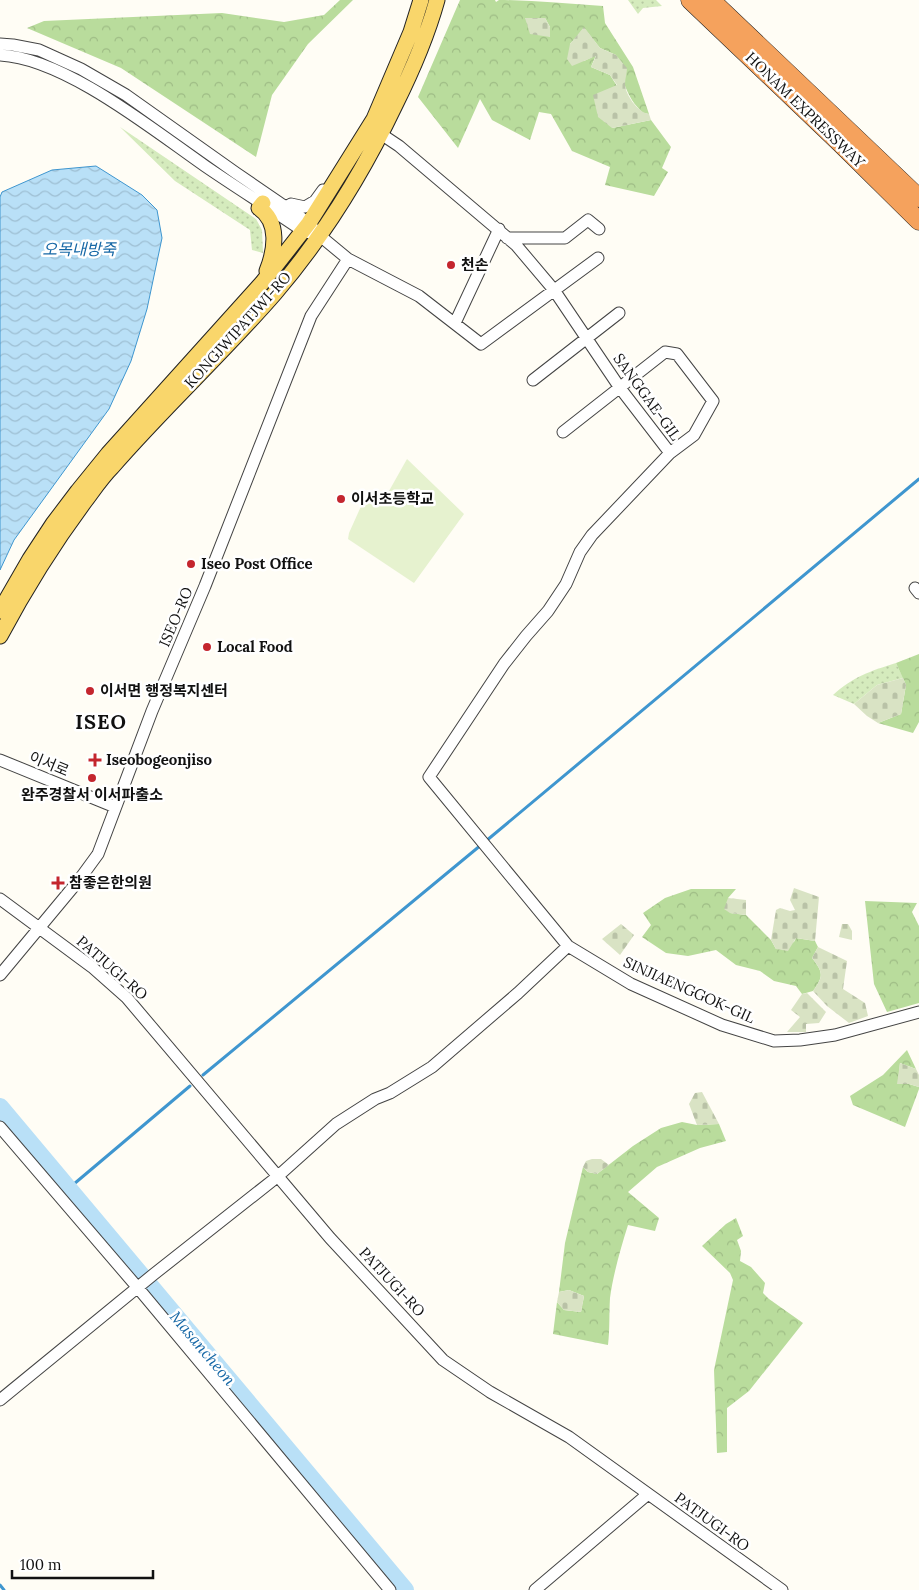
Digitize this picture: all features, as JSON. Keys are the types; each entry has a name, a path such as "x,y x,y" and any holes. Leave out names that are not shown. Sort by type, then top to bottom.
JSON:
{"highway":[{"name":"HONAM EXPRESSWAY","path":"690,0 919,221"},
{"name":"HONAM EXPRESSWAY","path":"711,0 919,198"}],"main road":[{"name":"KONGJWIPATJWI-RO","path":"0,611 30,559 78,491 108,454 262,282 306,227 374,120 411,32 421,0"},
{"name":"KONGJWIPATJWI-RO","path":"0,636 45,558 110,468 277,291 319,235 381,134 417,57 437,0"},
{"path":"262,282 274,248 273,226 264,211 259,208 263,203"}],"street":[{"path":"0,44 38,50 67,62 126,95 286,207 306,227"},
{"path":"0,55 13,56 40,64 74,79 210,170 319,235 348,259 419,296 481,344 598,258"},
{"path":"137,120 145,108"},
{"name":"SANGGAE-GIL","path":"381,134 399,146 516,245 554,290 620,388 670,454 592,535 580,552 566,584 548,610 504,664 429,777"},
{"path":"286,207 291,204 305,207 315,201 352,140 363,137"},
{"path":"507,238 565,238 588,220 598,229"},
{"path":"455,323 498,229"},
{"name":"ISEO-RO","path":"0,975 79,880 98,854 152,711 212,567 311,316 348,259"},
{"path":"533,380 619,313"},
{"path":"563,432 665,352 677,354 713,401 694,436 670,454"},
{"name":"이서로","path":"0,760 115,807"},
{"name":"SINJIAENGGOK-GIL","path":"429,777 568,946 631,984 722,1025 774,1042 835,1035 919,1012"},
{"name":"PATJUGI-RO","path":"0,899 92,967 127,998 330,1238 443,1360 490,1392 569,1437 782,1590"},
{"path":"0,1400 154,1274 277,1177 336,1124 375,1099 390,1093 432,1067 518,994 568,946"},
{"path":"0,1127 140,1286 390,1590"},
{"path":"535,1590 648,1494"}],"green space":[{"path":"340,0 353,0 308,44 272,95 256,157 121,68 27,28 44,21 222,13 284,22 324,15"},
{"path":"460,0 525,1 603,6 605,23 633,67 649,114 643,113 628,94 616,55 600,48 584,28 570,44 584,61 596,55 591,67 610,75 617,86 612,128 651,120 671,147 662,168 668,172 654,196 605,185 610,167 572,151 551,114 539,112 530,140 492,120 480,99 458,148 418,97","holes":["525,18 545,18 550,27 550,37"]},
{"path":"628,0 656,0 662,6 643,8 638,14"},
{"path":"525,18 545,18 550,27 550,37 530,34"},
{"path":"584,27 600,48 616,55 627,68 625,84 627,93 637,107 649,114 651,120 612,128 598,117 593,95 617,85 610,75 591,67 596,56 572,66 567,59 570,44"},
{"path":"120,127 256,219 262,230 263,253 252,250 250,230 175,181"},
{"path":"407,459 464,514 414,583 348,539 367,493 389,491"},
{"path":"919,654 919,722 913,733 878,723 901,714 906,685 896,663"},
{"path":"896,663 903,678 877,685 854,704 833,695 862,675"},
{"path":"903,678 906,685 901,714 878,723 854,704 877,685"},
{"path":"794,888 819,897 815,941 796,938 788,951 776,949 771,940 776,910 780,908 790,911 795,910 790,900"},
{"path":"691,889 736,889 728,898 730,913 746,915 771,940 776,949 794,942 796,938 815,941 818,947 812,958 821,974 813,991 802,994 796,986 774,981 760,971 736,965 716,950 688,956 666,953 642,937 651,925 643,913 665,898"},
{"path":"728,898 746,900 746,915 730,913 724,909"},
{"path":"865,901 917,903 912,912 919,926 919,1003 887,1012 874,984"},
{"path":"621,924 634,935 620,955 602,939"},
{"path":"842,924 848,924 852,931 852,940 839,937"},
{"path":"818,947 847,961 843,989 865,1003 868,1016 849,1023 827,1006 813,991 821,974 812,958"},
{"path":"807,993 826,1012 819,1023 806,1024 806,1032 787,1032 800,1017 791,1010 802,994"},
{"path":"907,1050 916,1069 900,1063 898,1084 909,1084 919,1087 919,1089 905,1127 853,1105 850,1096 883,1075"},
{"path":"900,1063 916,1069 919,1075 919,1087 909,1084 897,1084"},
{"path":"702,1092 719,1124 697,1125 689,1104 695,1093"},
{"path":"682,1122 697,1125 719,1124 726,1141 700,1148 657,1167 628,1192 659,1218 655,1231 628,1225 611,1289 608,1345 553,1334 557,1302 564,1310 581,1312 584,1296 569,1290 559,1292 565,1243 583,1167 588,1172 597,1174 633,1146 661,1128"},
{"path":"601,1159 609,1165 597,1174 588,1172 583,1167 586,1161"},
{"path":"736,1218 743,1236 737,1240 741,1251 740,1261 751,1267 765,1283 763,1293 769,1299 803,1323 749,1391 727,1408 727,1452 717,1453 714,1370 733,1280 730,1273 702,1246 726,1224"},
{"path":"569,1290 584,1296 581,1312 564,1310 557,1302 559,1292"}],"water":[{"name":"오목내방죽","path":"96,166 142,195 157,210 162,238 147,309 131,361 109,409 14,540 0,570 0,197 2,192 52,170"}],"waterway":[{"path":"486,841 919,479"},
{"path":"203,1075 481,845"},
{"path":"68,1189 190,1086"},
{"name":"Masancheon","path":"0,1107 405,1590"},
{"path":"0,1585 4,1590"}],"place":[{"name":"천손","path":"451,265"},
{"name":"이서초등학교","path":"341,499"},
{"name":"Iseo Post Office","path":"191,564"},
{"name":"Local Food","path":"207,647"},
{"name":"이서면 행정복지센터","path":"90,691"},
{"name":"Iseobogeonjiso","path":"95,760"},
{"name":"완주경찰서 이서파출소","path":"92,778"},
{"name":"참좋은한의원","path":"58,883"}],"district":[{"name":"ISEO","path":"101,722"}]}
